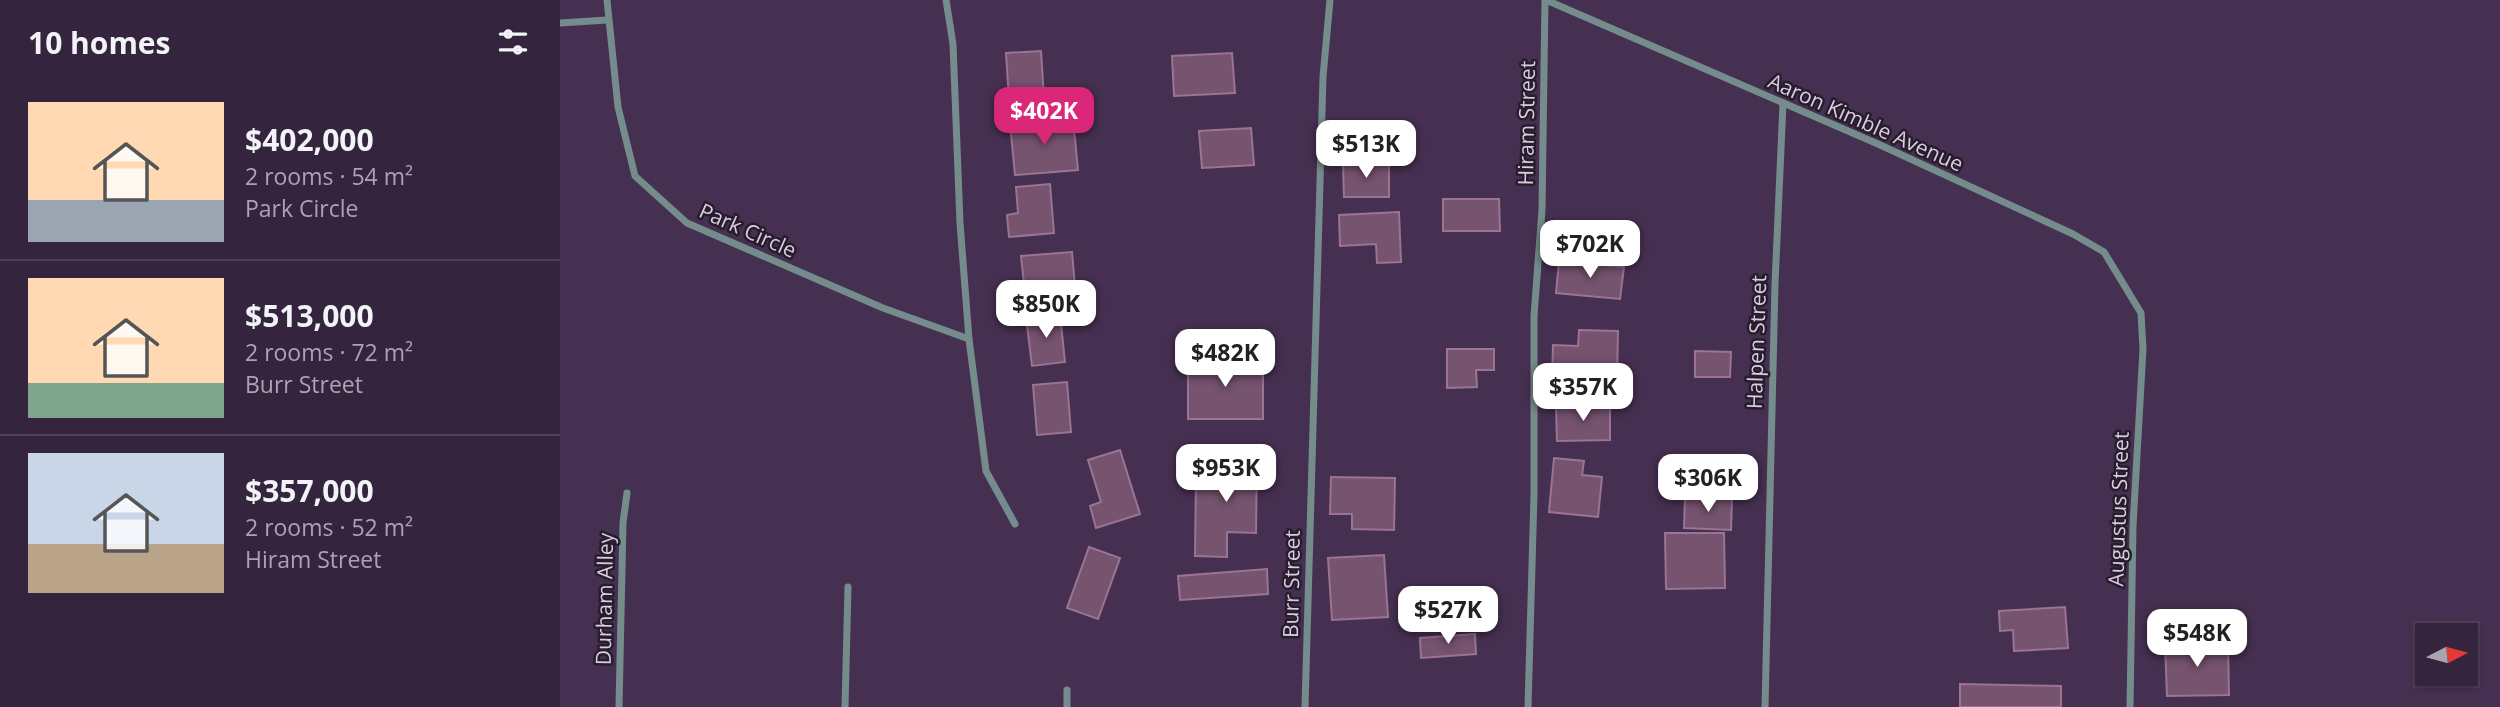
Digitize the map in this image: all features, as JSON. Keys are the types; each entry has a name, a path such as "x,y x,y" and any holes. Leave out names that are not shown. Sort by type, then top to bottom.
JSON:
{"street":[{"name":"Park Circle","path":"607,0 618,107 635,176 687,223 883,308 969,339"},
{"path":"946,0 953,44 960,223 969,339 986,471 1015,524"},
{"name":"Burr Street","path":"1305,707 1322,90 1330,0"},
{"name":"Aaron Kimble Avenue","path":"1546,0 1878,144 2073,234 2104,252 2141,313"},
{"name":"Hiram Street","path":"1528,707 1534,495 1534,316 1542,211 1546,0"},
{"path":"560,23 607,20"},
{"name":"Halpen Street","path":"1765,707 1775,284 1783,103"},
{"name":"Augustus Street","path":"2130,707 2133,526 2143,349 2141,313"},
{"name":"Durham Alley","path":"619,707 623,523 627,493"},
{"path":"845,707 848,587"},
{"path":"1067,690 1067,707"}],"building":[{"path":"1041,51 1045,113 1010,115 1006,53"},
{"path":"1232,53 1235,93 1174,96 1172,56"},
{"path":"1073,118 1078,170 1015,175 1010,124"},
{"path":"1251,128 1254,165 1202,168 1199,131"},
{"path":"1343,164 1389,164 1389,197 1344,197"},
{"path":"1050,184 1054,233 1009,237 1007,215 1018,213 1016,187"},
{"path":"1443,199 1499,199 1500,231 1443,231"},
{"path":"1399,212 1401,262 1377,263 1376,244 1340,246 1339,215"},
{"path":"1072,252 1076,298 1026,303 1021,256"},
{"path":"1559,261 1624,267 1620,299 1556,293"},
{"path":"1060,314 1065,362 1032,366 1026,317"},
{"path":"1579,330 1618,331 1617,382 1552,380 1553,345 1578,346"},
{"path":"1447,349 1494,349 1494,370 1476,370 1477,387 1447,388"},
{"path":"1695,351 1731,352 1730,377 1695,377"},
{"path":"1188,359 1263,360 1263,419 1188,419"},
{"path":"1067,382 1071,432 1037,435 1033,385"},
{"path":"1610,406 1610,440 1557,441 1556,407"},
{"path":"1120,450 1140,514 1096,528 1090,506 1101,502 1088,460"},
{"path":"1228,451 1257,452 1256,533 1227,532 1227,557 1195,556 1196,474 1228,475"},
{"path":"1554,458 1584,461 1582,475 1602,477 1598,517 1549,512"},
{"path":"1331,477 1395,478 1394,530 1352,529 1352,514 1330,514"},
{"path":"1685,497 1732,499 1731,530 1684,528"},
{"path":"1665,533 1724,533 1725,588 1666,589"},
{"path":"1089,547 1120,558 1098,619 1067,608"},
{"path":"1384,555 1388,617 1332,620 1328,558"},
{"path":"1267,569 1268,594 1180,600 1178,576"},
{"path":"2065,607 2068,648 2014,651 2013,630 2000,631 1999,611"},
{"path":"1475,634 1476,654 1421,658 1420,638"},
{"path":"2228,643 2229,695 2167,696 2165,644"},
{"path":"1960,684 2061,686 2061,707 1960,707"}]}
